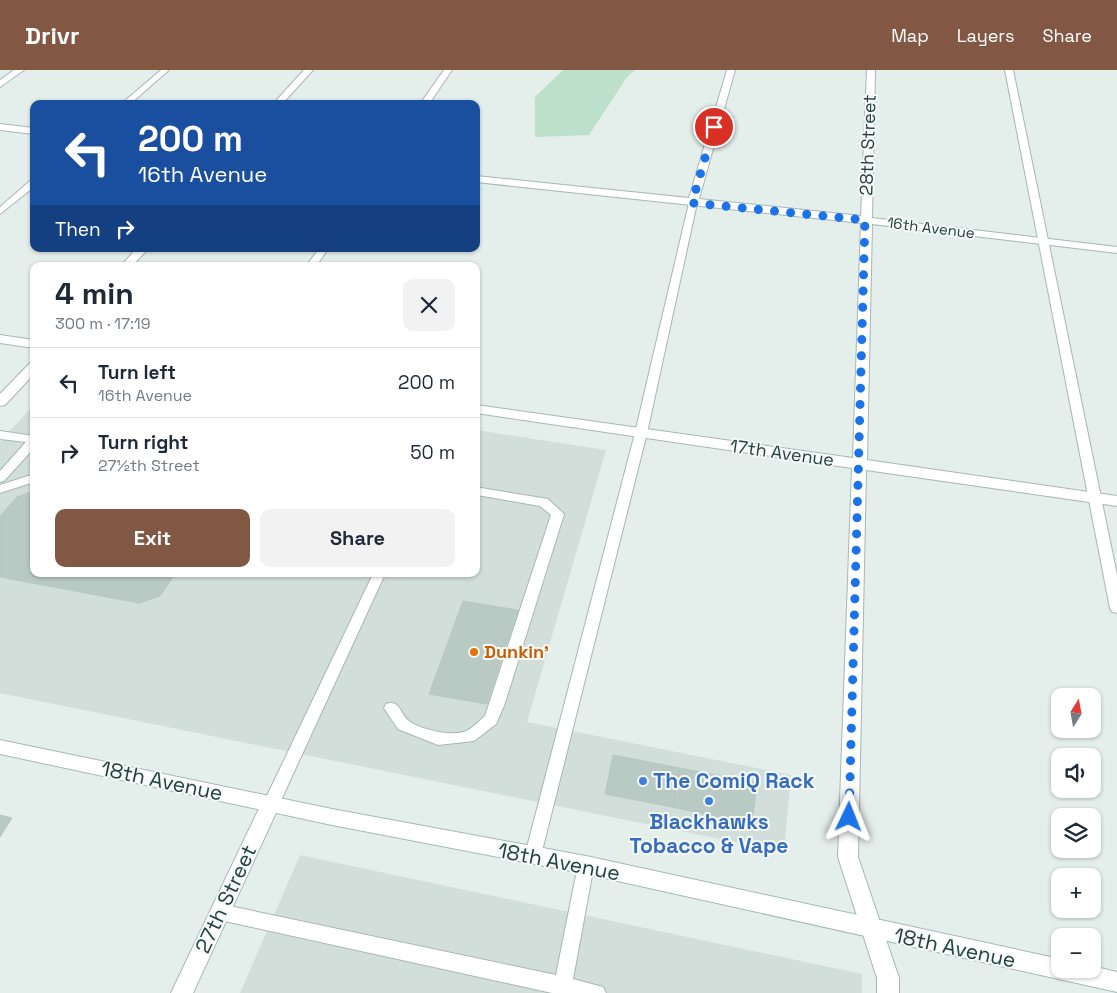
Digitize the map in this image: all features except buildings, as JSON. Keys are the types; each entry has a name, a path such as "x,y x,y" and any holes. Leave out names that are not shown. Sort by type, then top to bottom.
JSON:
{"street":[{"path":"0,84 20,70"},
{"path":"281,100 309,70"},
{"path":"427,100 448,70"},
{"path":"692,203 731,70"},
{"name":"28th Street","path":"871,70 865,220 848,857 874,930 888,978 888,993"},
{"path":"0,127 30,131"},
{"name":"16th Avenue","path":"480,179 865,220 1117,250"},
{"path":"130,262 139,252"},
{"path":"0,339 30,343"},
{"path":"0,402 30,370"},
{"name":"17th Avenue","path":"480,410 1117,501"},
{"name":"18th Avenue","path":"0,747 271,804 586,866 1117,982"},
{"name":"27th Street","path":"182,993 271,804"}],"lane":[{"path":"130,100 165,70"},
{"path":"1009,70 1117,608"},
{"path":"0,211 30,185"},
{"path":"533,856 641,433 692,203"},
{"path":"0,435 30,440"},
{"path":"0,478 30,445"},
{"path":"0,489 30,479"},
{"path":"391,708 403,725 438,739 469,737 492,720 558,514 544,502 481,492"},
{"path":"271,804 378,577"},
{"path":"562,989 586,866"},
{"path":"220,912 562,989 596,993"}],"shaded area":[{"path":"30,409 30,577 480,577 480,431 606,450 527,722 791,775 784,852 0,693 0,442"},
{"path":"300,855 862,974 862,993 240,993"}],"green space":[{"path":"563,70 635,70 627,77 589,135 535,137 535,97"}],"place":[{"name":"Dunkin'","path":"474,652"},
{"name":"The ComiQ Rack","path":"643,781"},
{"name":"Blackhawks Tobacco & Vape","path":"709,801"}],"route":[{"path":"714,127 692,203 865,220 849,817"}]}
